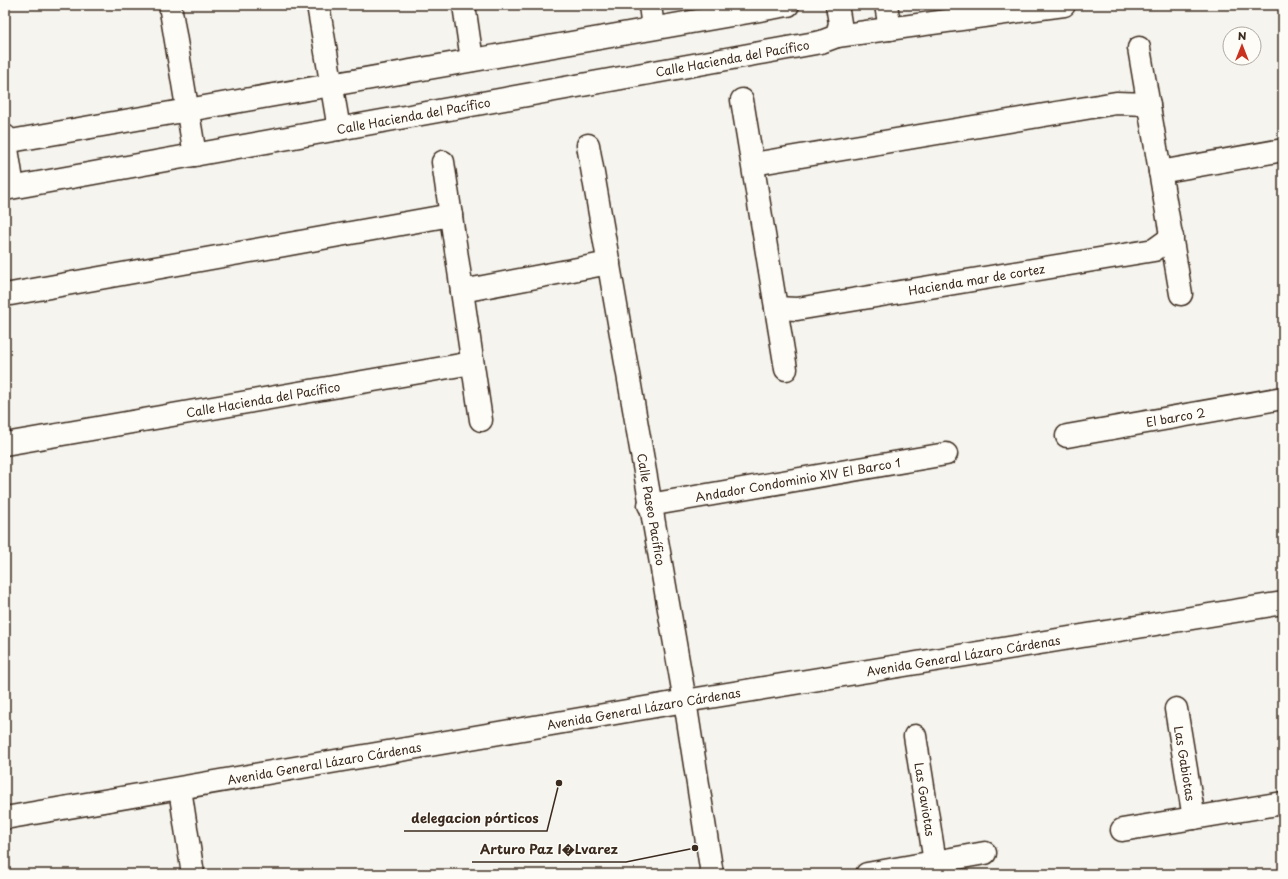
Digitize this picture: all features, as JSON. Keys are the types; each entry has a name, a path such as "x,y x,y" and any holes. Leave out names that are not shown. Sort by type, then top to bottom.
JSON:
{"street":[{"path":"170,5 195,155"},
{"path":"318,5 339,129"},
{"path":"464,5 472,60"},
{"path":"650,5 653,28"},
{"path":"9,188 5,140 788,5"},
{"path":"829,39 840,23 837,5"},
{"path":"886,5 890,29"},
{"name":"Calle Hacienda del Pacífico","path":"9,188 890,29 949,13 1064,5"},
{"path":"1139,48 1181,294"},
{"path":"742,100 786,369"},
{"path":"753,164 1116,103 1149,104"},
{"name":"Calle Paseo Pacífico","path":"588,145 649,505 685,701 712,874"},
{"path":"1160,172 1283,150"},
{"path":"443,162 481,420"},
{"path":"5,295 451,215"},
{"name":"Hacienda mar de cortez","path":"776,308 797,308 1154,250 1172,237"},
{"path":"462,291 609,263"},
{"name":"Calle Hacienda del Pacífico","path":"5,444 472,363"},
{"name":"El barco 2","path":"1067,436 1283,398"},
{"name":"Andador Condominio XIV El Barco 1","path":"649,505 946,454"},
{"name":"Avenida General Lázaro Cárdenas","path":"5,818 685,701 1283,603"},
{"name":"Las Gabiotas","path":"1176,709 1194,818"},
{"name":"Las Gaviotas","path":"916,736 934,862"},
{"path":"180,789 193,874"},
{"path":"1122,830 1283,803"},
{"path":"867,874 985,853"}],"place":[{"name":"delegacion pórticos","path":"559,783"},
{"name":"Arturo Paz I�Lvarez","path":"695,848"}]}
